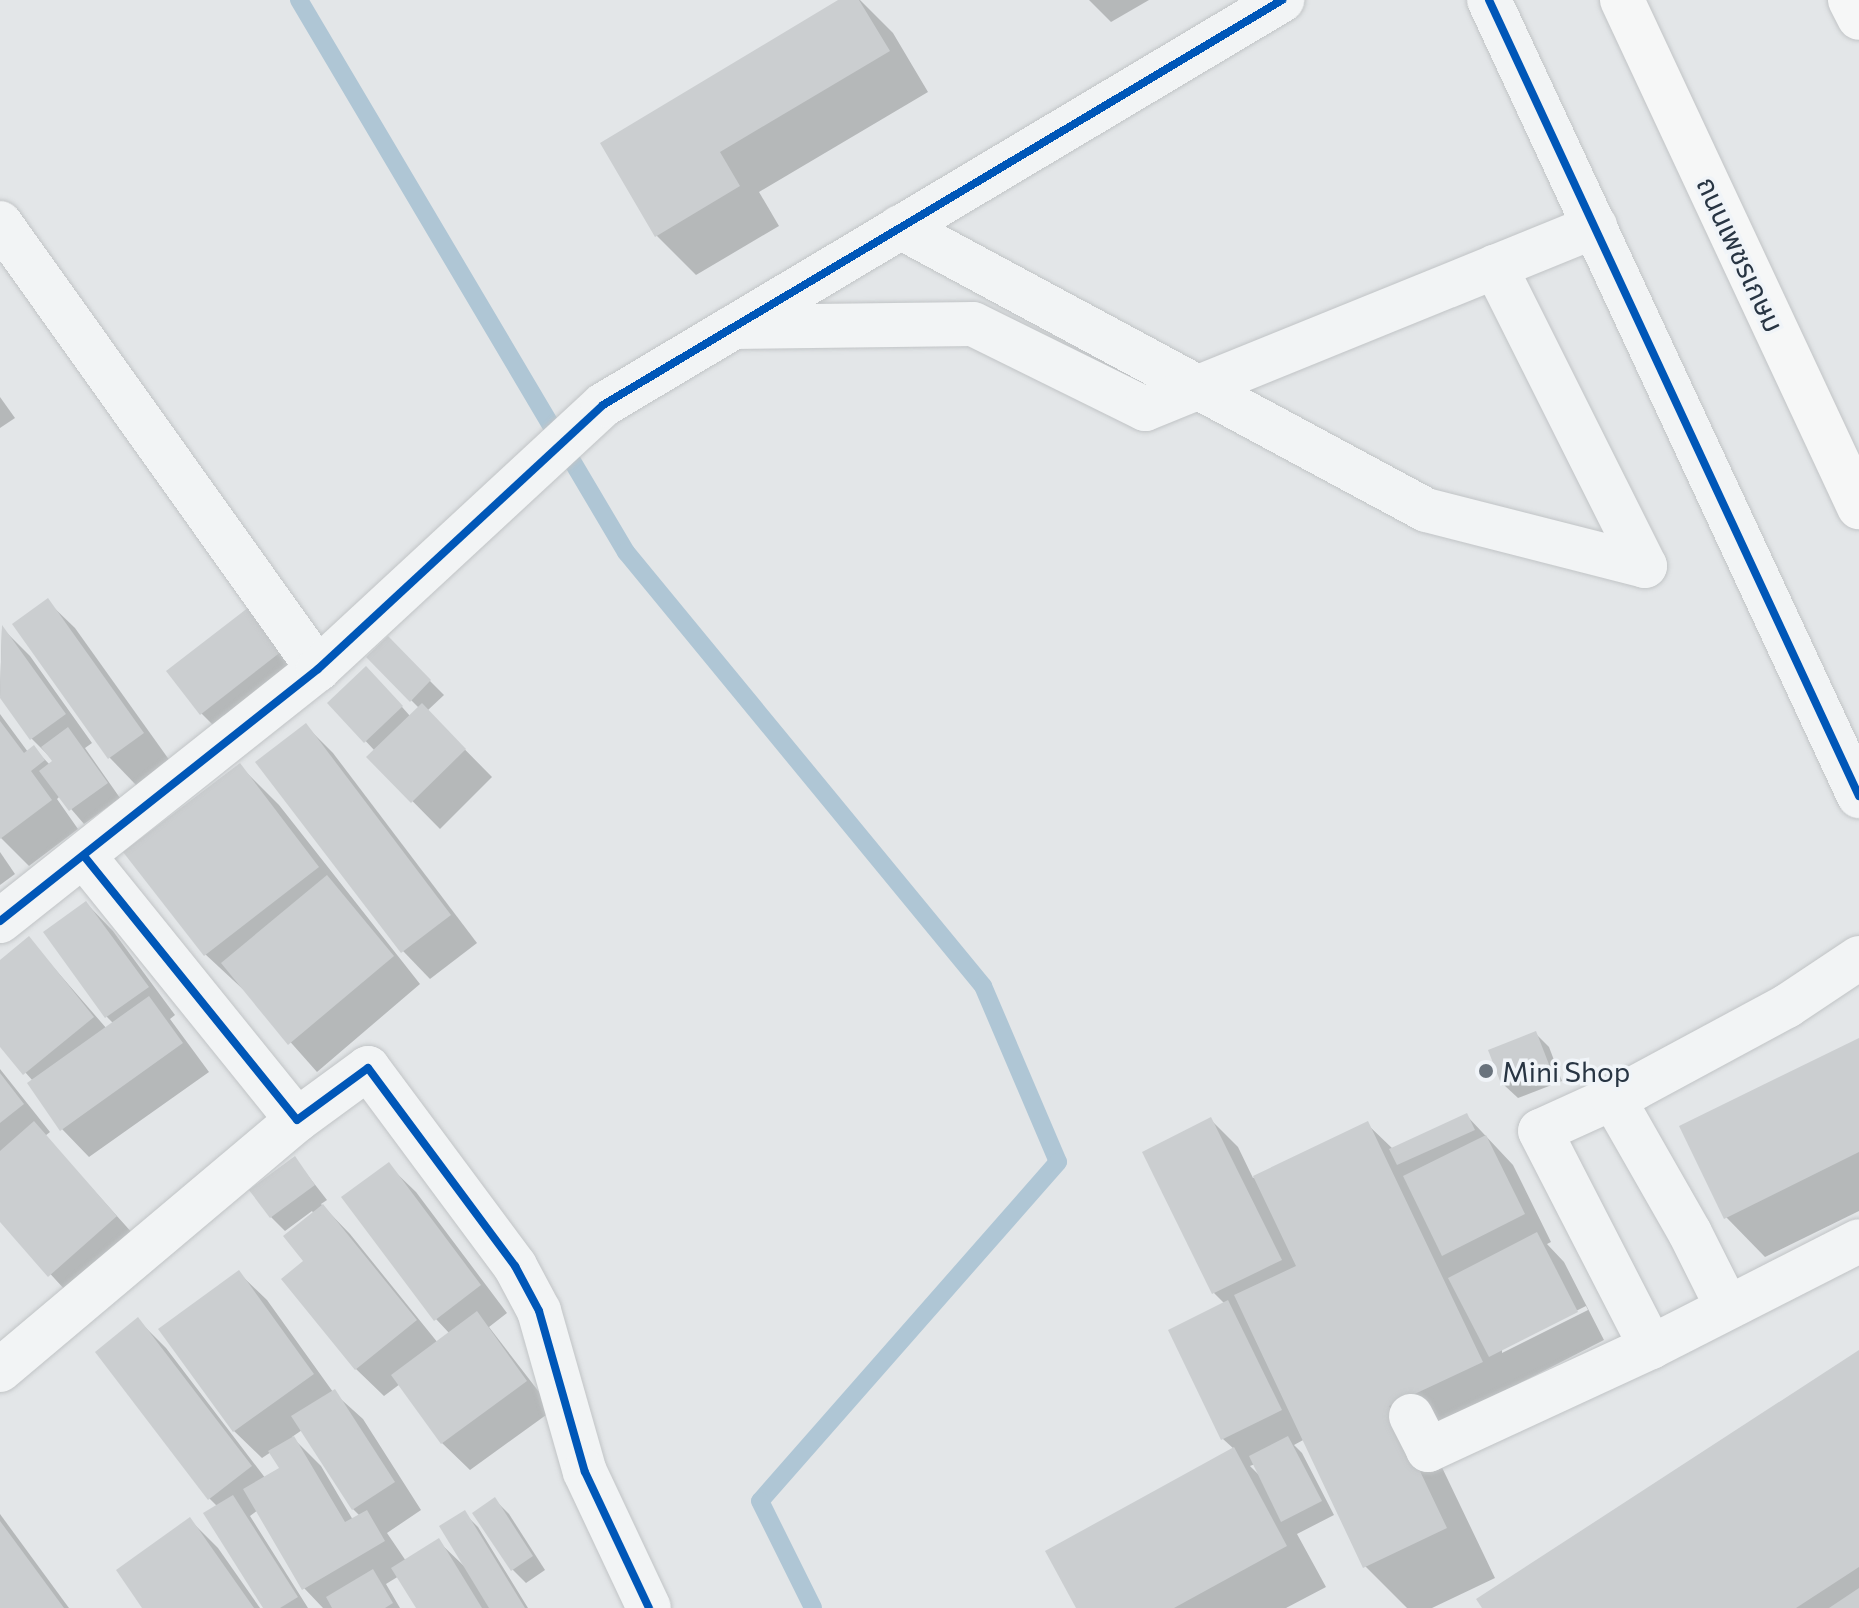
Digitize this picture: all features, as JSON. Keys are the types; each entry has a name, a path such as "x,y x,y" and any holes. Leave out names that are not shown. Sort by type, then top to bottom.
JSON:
{"main road":[{"name":"ถนนเพชรเกษม","path":"1622,0 1859,507"},
{"path":"1850,0 1859,18"}],"street":[{"path":"0,921 318,669 603,405 1282,0"},
{"path":"1489,0 1859,796"},
{"path":"0,223 318,669"},
{"path":"732,327 973,324 1145,409 1595,226"},
{"path":"900,227 1426,510 1645,566 1495,266"},
{"path":"84,856 297,1120"},
{"path":"1651,1347 1574,1204 1540,1131 1613,1098 1787,1006 1859,958"},
{"path":"0,1370 297,1120 368,1068 515,1266 539,1311 585,1472 649,1608"},
{"path":"1613,1098 1636,1135 1727,1307"},
{"path":"1411,1416 1428,1450 1651,1347 1859,1241"}],"building":[{"path":"838,0 859,0 890,51 720,152 740,186 655,237 600,143"},
{"path":"48,598 144,733 108,759 12,624"},
{"path":"249,607 282,651 200,715 166,671"},
{"path":"2,625 66,714 30,740 0,698"},
{"path":"388,636 431,680 410,702 366,657"},
{"path":"366,666 403,706 364,743 327,703"},
{"path":"422,703 466,749 411,803 366,757"},
{"path":"0,721 24,753 34,745 45,760 31,771 52,800 0,839"},
{"path":"306,723 451,915 401,953 255,762"},
{"path":"68,727 108,783 69,811 39,771 52,761 41,747"},
{"path":"240,763 319,867 204,956 123,852"},
{"path":"327,875 394,956 288,1045 221,963"},
{"path":"86,901 149,987 105,1018 43,932"},
{"path":"29,936 94,1017 23,1075 0,1047 0,960"},
{"path":"149,996 183,1043 60,1131 27,1083"},
{"path":"1536,1031 1550,1067 1502,1086 1488,1050"},
{"path":"1859,1038 1859,1152 1724,1219 1679,1126"},
{"path":"0,1073 24,1104 0,1123"},
{"path":"1467,1113 1475,1130 1397,1165 1389,1149"},
{"path":"1211,1117 1282,1260 1212,1294 1142,1152"},
{"path":"34,1121 117,1216 48,1277 0,1222 0,1151"},
{"path":"1368,1121 1483,1362 1389,1406 1447,1528 1363,1568 1234,1295 1296,1266 1253,1176"},
{"path":"1486,1135 1525,1214 1442,1256 1403,1176"},
{"path":"295,1156 315,1185 270,1218 249,1190"},
{"path":"389,1162 481,1285 434,1321 341,1197"},
{"path":"323,1204 417,1320 355,1370 281,1279 303,1261 283,1236"},
{"path":"1537,1232 1578,1312 1489,1357 1448,1278"},
{"path":"239,1270 314,1374 233,1432 158,1329"},
{"path":"1228,1300 1282,1410 1221,1440 1168,1330"},
{"path":"477,1311 527,1381 441,1444 391,1375"},
{"path":"138,1317 252,1466 208,1500 95,1352"},
{"path":"1859,1350 1859,1567 1796,1608 1482,1608 1476,1599"},
{"path":"335,1389 395,1482 352,1510 291,1416"},
{"path":"294,1436 345,1522 367,1510 385,1541 302,1590 243,1489 279,1468 268,1451"},
{"path":"1288,1436 1322,1501 1281,1522 1249,1456"},
{"path":"1234,1447 1287,1546 1174,1608 1076,1608 1045,1551"},
{"path":"233,1495 298,1597 280,1608 263,1608 203,1513"},
{"path":"495,1497 533,1556 511,1571 472,1513"},
{"path":"465,1510 525,1608 489,1608 439,1526"},
{"path":"190,1517 254,1608 142,1608 116,1570"},
{"path":"0,1521 64,1608 0,1608"},
{"path":"439,1538 482,1608 416,1608 391,1568"},
{"path":"373,1569 393,1603 385,1608 332,1608 326,1597"},
{"path":"1859,1588 1859,1608 1829,1608"}],"waterway":[{"path":"299,0 626,552 983,986 1058,1162 760,1501 813,1608"}],"cycle path":[{"path":"0,921 318,669 603,405 1282,0"},
{"path":"1489,0 1859,796"},
{"path":"84,856 297,1120 368,1068 515,1266 539,1311 585,1472 649,1608"}],"place":[{"name":"Mini Shop","path":"1486,1071"}]}
